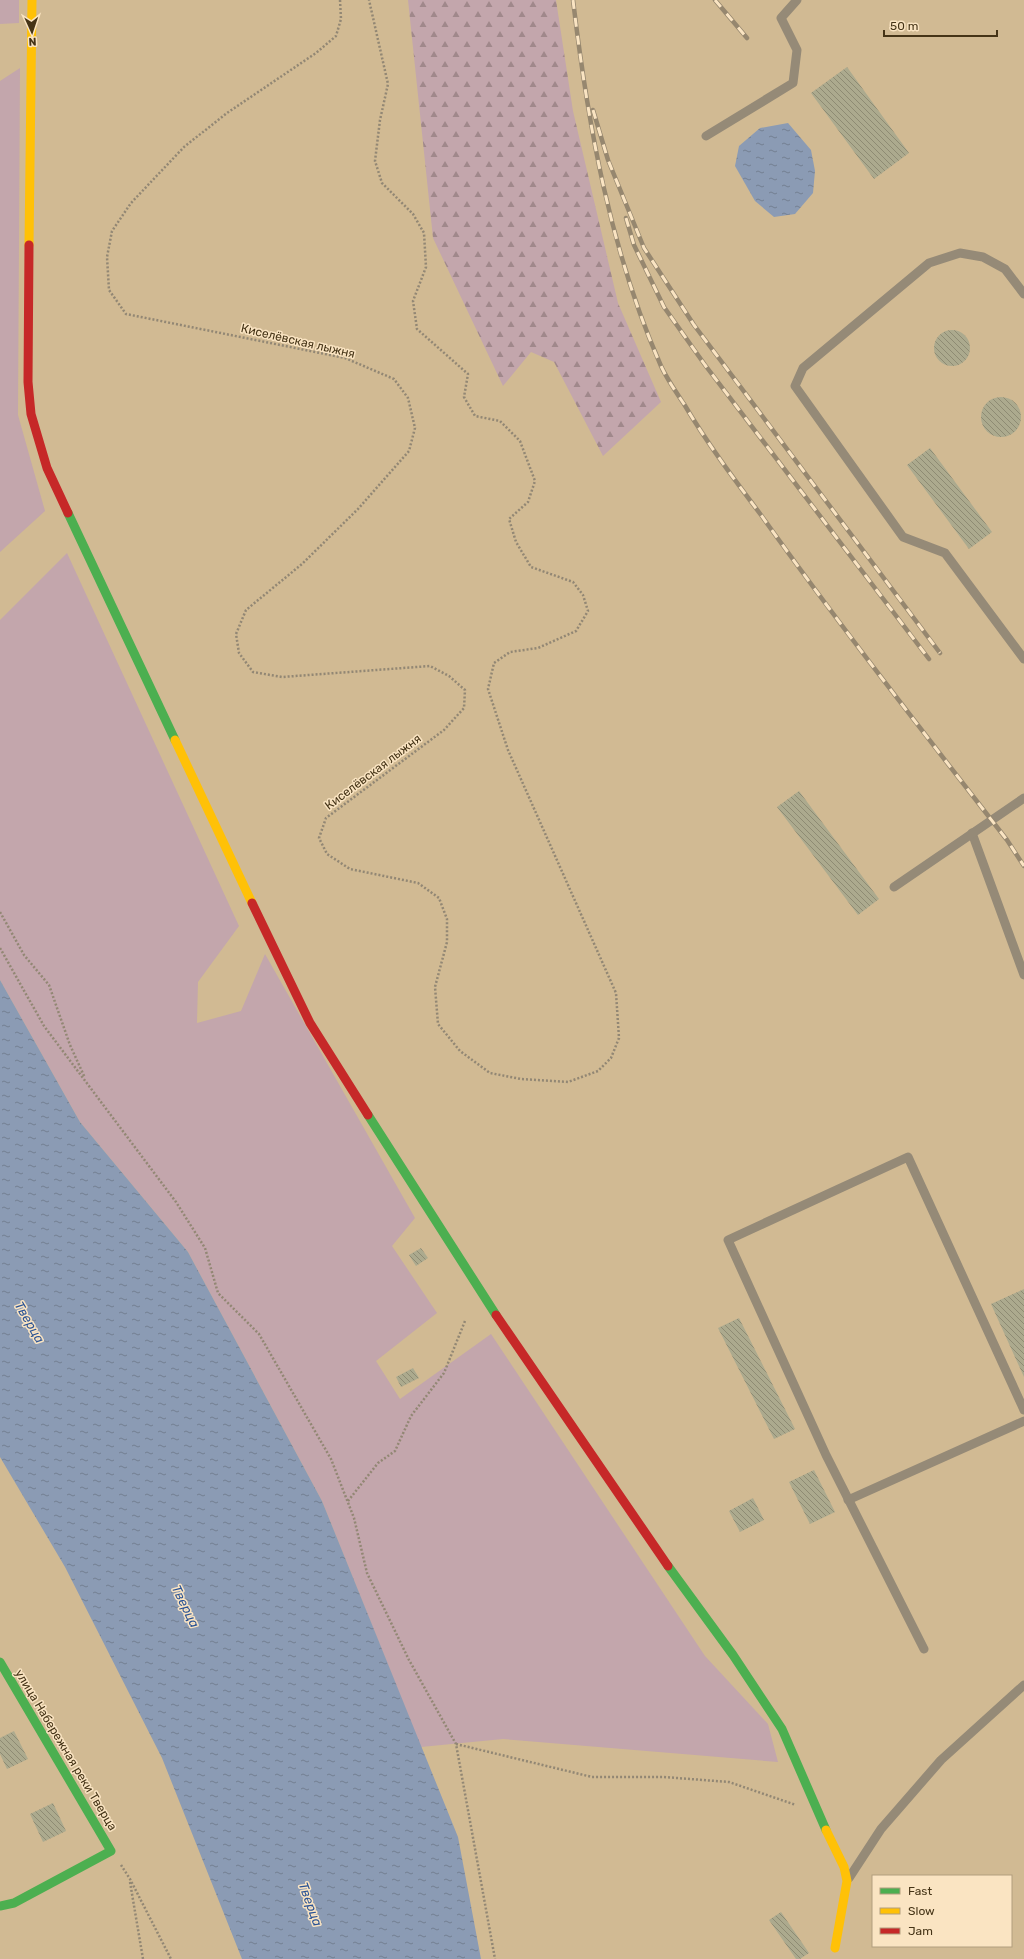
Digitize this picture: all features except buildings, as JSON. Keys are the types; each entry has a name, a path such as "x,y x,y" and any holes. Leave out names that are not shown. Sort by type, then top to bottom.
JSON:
{"street":[{"path":"32,0 33,45 28,382 31,414 47,468 263,927 310,1023 488,1303 659,1554 734,1656 782,1729 818,1813 844,1867 847,1881 835,1948"},
{"name":"улица Набережная реки Тверца","path":"0,1662 112,1851"},
{"path":"0,1906 14,1903 112,1851"}],"lane":[{"path":"706,136 793,83 797,50 781,18 797,0"},
{"path":"1024,294 1005,269 983,257 960,253 929,263 803,368 796,386 903,537 945,553 1024,659"},
{"path":"894,887 1024,798"},
{"path":"972,833 1024,975"},
{"path":"924,1648 826,1455 728,1240 908,1157 1024,1410"},
{"path":"848,1500 1024,1421"},
{"path":"847,1881 881,1829 941,1760 1024,1685"},
{"path":"835,1948 836,1959"}],"path":[{"name":"Киселёвская лыжня","path":"340,0 341,19 336,36 316,53 227,113 184,147 131,203 112,231 107,257 109,290 126,314 345,358 394,379 408,398 415,428 409,451 358,508 302,564 246,610 236,634 239,653 253,672 282,677 430,666 449,676 465,690 464,708 444,730 326,818 319,838 326,854 350,869 418,883 439,898 447,919 447,942 435,987 438,1024 460,1051 490,1073 521,1079 568,1082 598,1071 611,1058 619,1038 616,993 508,750 488,689 494,663 510,652 538,648 576,631 588,611 583,595 573,582 531,567 516,542 509,519 528,502 535,481 520,441 500,421 475,416 464,397 468,374 417,329 413,301 426,267 424,233 413,214 382,183 375,161 380,120 388,84 369,0"},
{"path":"0,912 24,955 49,985 70,1045 88,1084"},
{"path":"0,948 44,1026 176,1202 205,1248 218,1293 259,1334 331,1459 354,1518 367,1573 409,1660 456,1744 495,1959"},
{"path":"348,1502 378,1463 395,1451 411,1416 444,1373 464,1321"},
{"path":"456,1744 592,1777 664,1777 729,1782 818,1813"},
{"path":"112,1851 130,1878 171,1959"},
{"path":"130,1878 143,1959"}],"green space":[{"path":"0,0 19,0 19,23 0,24"},
{"path":"408,0 556,0 573,111 618,303 661,402 603,456 554,362 531,352 503,386 433,238"},
{"path":"20,68 18,415 45,511 0,552 0,81"},
{"path":"67,553 239,926 198,982 197,1023 241,1011 265,954 415,1218 392,1246 437,1313 376,1361 400,1399 491,1334 705,1656 768,1724 778,1762 503,1739 421,1747 322,1501 188,1252 80,1122 0,980 0,620"}],"water":[{"path":"788,123 811,150 815,171 813,193 795,214 774,217 755,201 735,166 739,146 760,128"},
{"name":"Тверца","path":"0,980 80,1122 188,1252 322,1501 458,1837 481,1959 242,1959 162,1758 65,1567 0,1457"}],"railway":[{"path":"573,0 594,140 615,232 643,322 663,371 702,433 821,598 1007,840 1024,866"},
{"path":"715,0 747,38"},
{"path":"593,110 608,160 644,248 694,325 940,653"},
{"path":"626,218 634,245 664,307 705,365 929,659"}],"traffic: fast":[{"path":"68,513 175,740"},
{"path":"368,1115 496,1315"},
{"path":"668,1566 733,1655 782,1729 826,1830"},
{"path":"0,1662 111,1851 14,1903 0,1906"}],"traffic: slow":[{"path":"29,245 32,0"},
{"path":"175,740 252,903"},
{"path":"826,1830 844,1867 847,1881 835,1948"}],"traffic: jam":[{"path":"29,245 28,382 31,414 47,468 68,513"},
{"path":"252,903 310,1023 368,1115"},
{"path":"496,1315 668,1566"}]}
